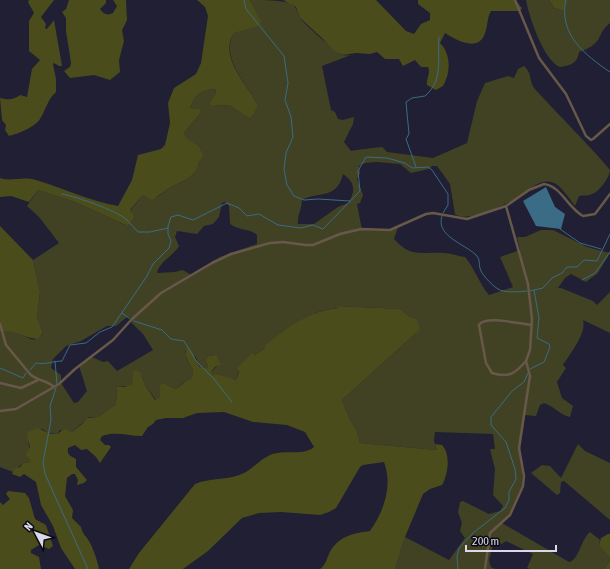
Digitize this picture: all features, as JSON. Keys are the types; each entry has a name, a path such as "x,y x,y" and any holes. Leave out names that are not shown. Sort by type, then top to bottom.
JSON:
{"street":[{"path":"514,0 539,58 566,94 586,136 591,140 593,139 610,124"},
{"path":"0,411 16,409 54,387 113,340 132,319 161,293 212,262 231,254 270,243 283,242 313,245 340,234 361,230 390,230 426,214 433,213 468,219 506,206 529,190 544,184 550,184 556,188 572,208 579,214 587,217 595,214 610,194"},
{"path":"506,206 529,291 532,325 530,350 526,361 511,375 504,376 492,373 486,363 480,325 485,321 495,320 532,325"},
{"path":"0,324 8,348 33,378 47,382 54,387"},
{"path":"485,569 490,533 510,515 523,486 524,468 519,448 530,376 526,361"},
{"path":"0,383 21,388 39,380"}],"green space":[{"path":"250,0 290,3 297,11 302,21 327,43 342,55 351,55 322,66 331,110 335,112 338,119 343,120 354,117 353,124 344,142 351,151 382,147 387,152 433,158 467,143 477,101 485,83 508,76 514,78 518,69 524,66 527,68 534,88 610,170 610,173 601,187 591,195 579,196 575,206 555,183 542,182 505,204 487,212 468,217 455,214 450,184 437,166 432,166 429,169 411,173 400,164 377,162 365,163 359,166 360,173 357,179 363,195 360,203 357,204 362,230 391,230 398,227 394,239 400,245 412,252 446,253 465,257 489,295 513,287 500,257 520,250 517,237 525,237 541,230 553,230 587,247 610,253 598,273 586,282 571,274 565,278 558,288 593,301 597,305 610,292 610,333 583,320 583,331 563,365 566,368 557,382 562,398 573,406 570,417 544,403 540,405 536,416 525,415 520,451 523,469 522,485 509,515 502,523 569,562 578,553 584,539 590,532 600,540 599,546 609,556 610,560 605,569 530,569 527,568 533,554 506,541 502,544 491,539 492,549 489,560 491,567 495,569 395,569 405,537 449,560 465,538 460,531 462,523 458,512 460,502 463,501 489,514 500,511 503,506 493,495 495,469 490,449 495,449 493,434 435,432 434,441 437,450 360,443 357,431 350,420 342,400 416,333 411,318 400,309 338,306 340,308 318,312 300,320 265,345 265,348 255,355 252,354 239,370 236,380 213,375 211,372 220,363 215,355 208,356 205,361 208,368 200,368 196,357 185,350 187,360 193,370 192,378 177,388 175,389 164,383 160,397 156,400 145,385 141,375 129,386 117,387 116,404 98,417 89,417 72,432 60,430 57,434 48,433 42,429 28,442 30,449 30,462 23,463 13,472 0,467 0,332 14,331 33,339 37,339 43,333 37,317 40,292 33,260 59,243 39,217 27,206 38,190 75,202 128,226 135,217 130,211 143,195 157,197 171,187 189,178 197,170 199,162 204,156 199,146 185,138 184,133 201,112 198,109 190,108 197,96 207,90 216,89 215,97 209,103 211,106 229,105 250,119 255,113 258,105 236,70 230,51 230,42 234,33 260,22","holes":["343,174 350,180 353,187 351,199 348,203 338,207 314,224 298,224 302,200 332,191 340,182","225,202 229,206 230,224 237,228 251,231 257,235 257,244 220,257 191,275 183,270 157,273 163,262 179,246 175,237 177,231 197,234 204,226 213,224 219,217 222,203","127,317 131,318 131,322 143,334 153,350 117,371 108,361 103,362 92,357 79,366 87,391 78,402 74,403 61,383 61,375 51,368 53,359 66,346 81,341 107,326 116,326"]},
{"path":"526,0 549,0 554,8 565,11 566,0 610,0 610,23 594,44 579,52 577,59 573,63 560,67 554,63 543,48 530,17"},
{"path":"578,444 585,451 610,463 610,520 564,481 561,482 560,493 557,495 531,473 542,465 550,466 561,478"}],"shaded area":[{"path":"29,0 54,0 41,17 46,24 45,28 47,29 54,20 62,66 53,64 56,79 56,92 51,98 38,122 21,132 9,136 5,130 6,125 2,120 0,98 11,99 20,95 27,97 32,69 40,60 29,51 29,21 34,13 28,2"},
{"path":"69,0 106,0 106,3 100,9 104,13 111,14 117,6 113,0 126,0 127,20 122,30 124,41 119,60 120,72 110,80 94,75 70,78 64,71 70,67 71,63 66,31 66,18 62,12 66,9"},
{"path":"197,0 250,0 261,22 258,26 234,33 230,42 229,51 236,70 258,105 255,113 250,119 229,105 211,106 209,103 215,96 216,89 207,90 197,96 190,108 199,109 201,112 184,133 186,138 199,146 204,156 199,162 197,170 189,178 171,187 152,200 143,195 130,210 135,217 128,226 75,202 38,190 29,202 11,196 0,197 0,178 31,179 97,201 118,206 132,180 138,155 161,149 165,145 170,123 168,103 174,88 196,74 201,63 208,16 205,7"},
{"path":"283,0 376,0 406,31 414,34 421,24 430,20 430,13 418,4 418,0 515,0 522,8 520,11 491,11 482,39 473,44 455,39 445,33 440,43 444,47 449,64 446,81 443,86 436,90 427,85 429,72 428,67 421,67 415,60 403,66 399,59 385,59 377,52 370,54 356,53 343,55 334,51 300,18 296,7"},
{"path":"549,0 566,0 565,11 554,8"},
{"path":"0,226 33,260 40,292 37,317 43,333 38,339 33,339 11,331 0,332"},
{"path":"337,306 400,309 411,318 416,319 420,329 342,400 350,420 357,431 360,443 437,450 435,444 442,445 447,454 448,465 444,481 442,485 430,489 423,494 405,537 395,569 320,569 326,562 331,550 339,541 354,534 370,531 375,523 386,498 388,480 384,462 363,465 360,467 336,508 329,512 320,515 281,512 259,513 242,518 208,551 183,569 129,569 139,553 195,484 207,480 240,475 273,454 282,452 301,452 314,447 305,432 287,425 253,422 224,412 197,413 183,418 166,418 156,420 148,427 142,436 117,434 102,436 100,440 105,445 109,445 111,447 100,463 87,449 81,450 75,445 68,448 69,454 76,459 76,467 87,480 84,483 77,485 78,480 75,474 72,474 67,478 65,496 73,510 72,518 81,527 90,543 97,559 99,569 75,569 61,548 53,526 41,505 36,482 24,474 20,477 12,474 14,469 20,467 23,463 30,462 26,455 30,447 27,437 28,432 37,428 51,434 57,434 64,429 72,432 87,418 98,417 116,404 117,387 125,387 132,384 134,370 140,372 145,385 155,400 160,397 160,385 164,383 175,389 192,378 193,370 186,356 187,347 192,351 200,368 208,368 205,361 208,356 216,355 221,364 215,367 211,372 213,375 220,375 236,380 239,372 237,368 252,353 255,355 265,348 265,345 299,320 317,312 339,308"},
{"path":"8,491 25,493 29,498 35,519 46,525 53,546 49,549 39,545 31,550 31,553 39,557 41,569 0,569 0,502 3,505 10,499 6,494"},
{"path":"610,534 610,560 609,556 599,546 601,538"},
{"path":"610,560 610,569 605,569"}],"water":[{"path":"546,187 555,207 565,214 561,229 536,226 523,201"}],"waterway":[{"path":"244,0 246,9 284,56 288,83 285,100 291,117 293,137 286,153 284,169 287,185 294,196 304,200 318,199 350,201"},
{"path":"566,0 566,23 570,33 583,51 610,72"},
{"path":"416,167 406,139 409,134 406,102 412,98 425,96 435,83 438,68 439,37"},
{"path":"30,370 36,363 43,364 62,361 70,345 86,343 100,332 112,327 147,276 153,264 169,248 171,241 168,234 168,226 171,217 178,215 193,220 227,203 239,208 247,216 259,214 278,225 301,228 313,225 323,229 360,191 358,171 366,157 387,158 405,163 412,168 428,167 432,170 448,194 448,205 443,213"},
{"path":"62,194 106,208 122,216 138,232 150,232 168,228"},
{"path":"442,216 441,223 443,229 452,239 476,255 481,271 486,279 498,289 504,291 527,291"},
{"path":"560,229 580,243 601,249"},
{"path":"530,291 543,288 552,278 562,273 567,267 577,267 584,260 597,261 610,234"},
{"path":"582,280 595,273 610,252"},
{"path":"530,369 544,362 550,347 549,344 537,338 539,318 534,290"},
{"path":"122,313 130,319"},
{"path":"134,321 162,330 171,339 184,341 197,362 214,379 232,402"},
{"path":"55,361 57,384"},
{"path":"0,368 23,378 26,373"},
{"path":"458,569 457,557 459,548 473,533 505,508 509,500 509,492 516,479 515,469 506,442 491,425 491,417 513,390 524,382 528,373"},
{"path":"56,388 50,406 51,420 43,462 45,474 88,569"}]}
